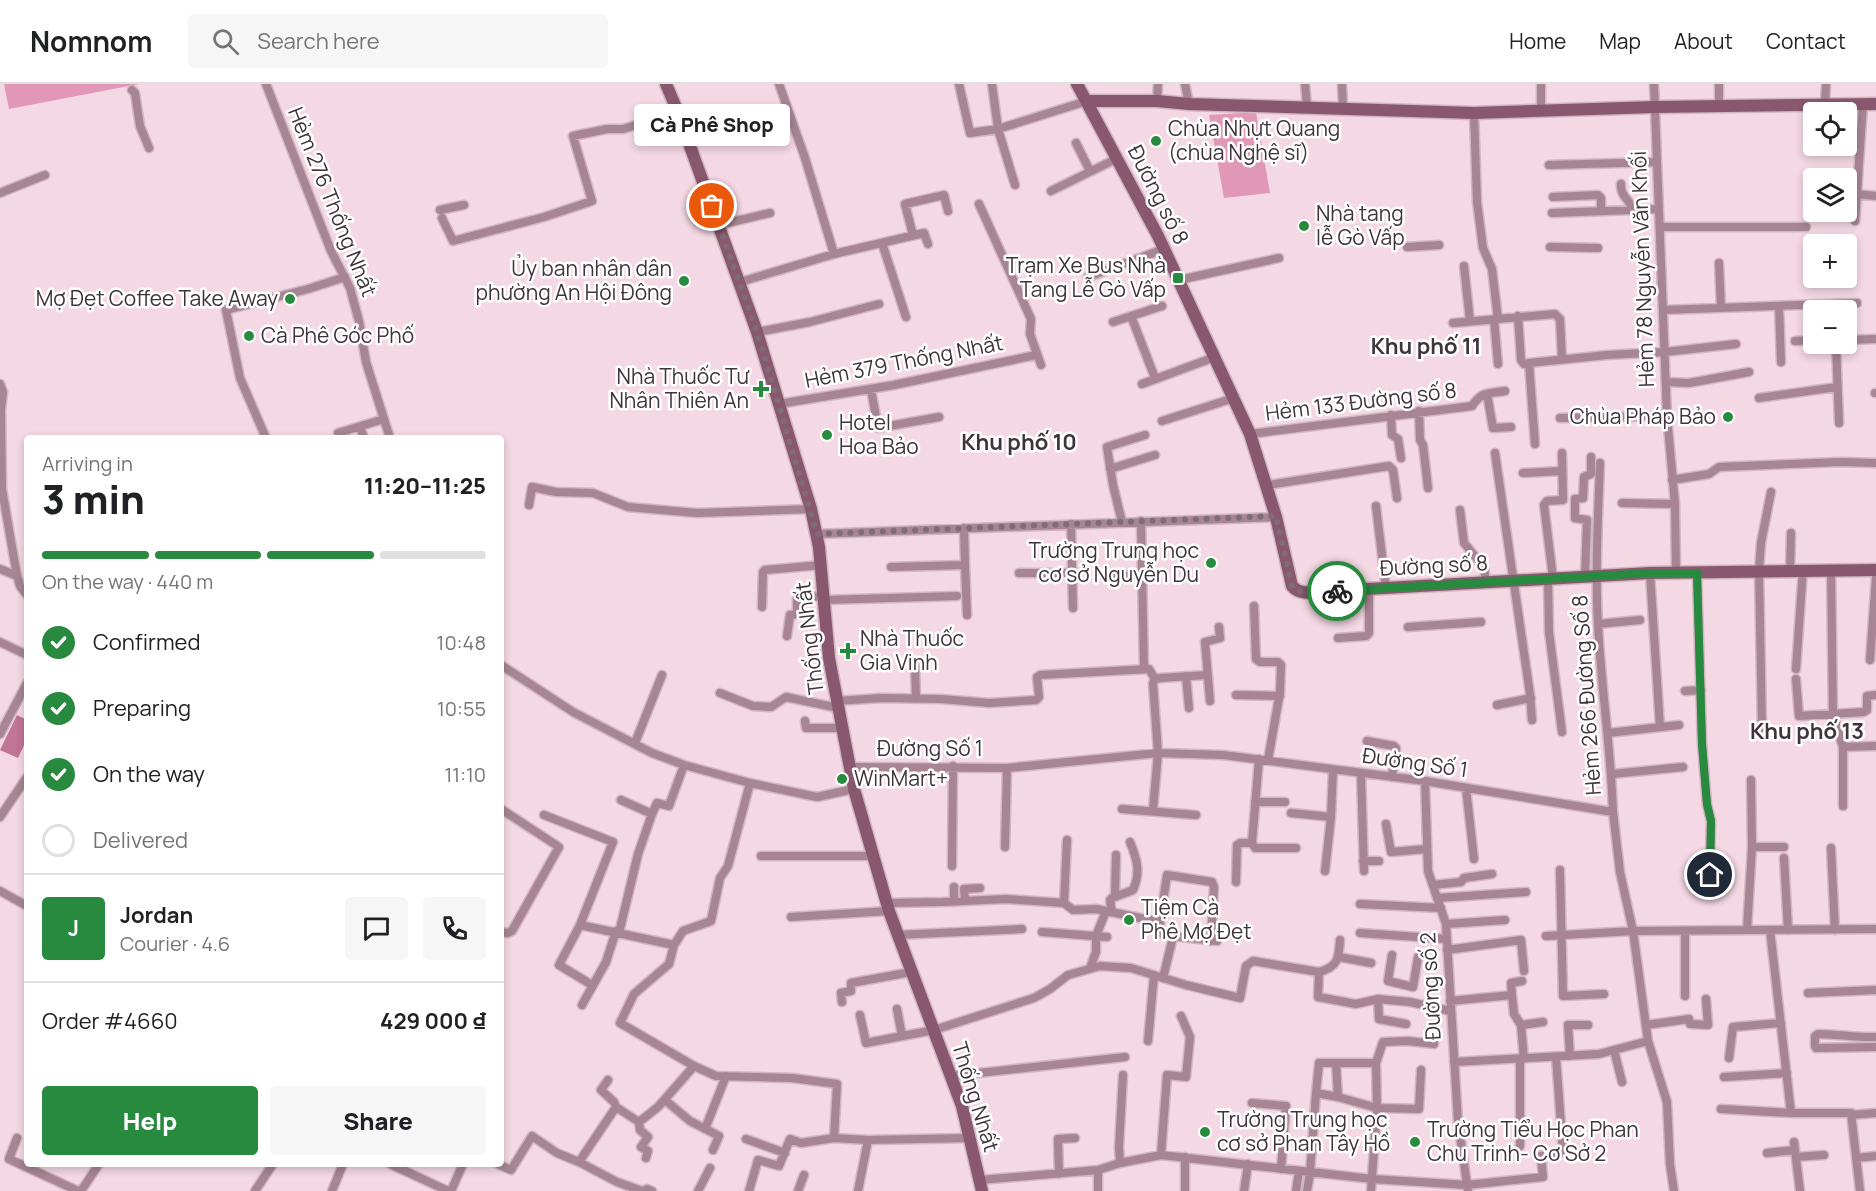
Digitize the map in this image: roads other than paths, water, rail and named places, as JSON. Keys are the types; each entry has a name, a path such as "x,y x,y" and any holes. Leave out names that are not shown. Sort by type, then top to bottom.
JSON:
{"street":[{"name":"Hẻm 276 Thống Nhất","path":"266,84 331,251 350,288 368,370 389,435"},
{"name":"Thống Nhất","path":"666,84 740,282 811,509 821,565 829,658 854,789 887,907 962,1106 981,1186"},
{"path":"779,84 805,158 834,254"},
{"path":"959,84 969,132 998,129 1087,101 1157,101 1474,113 1655,107 1803,105"},
{"path":"992,84 998,129 1014,184"},
{"name":"Đường số 8","path":"1077,84 1164,249 1250,434 1268,485 1292,586 1295,590 1303,593 1369,590 1650,573 1803,569 1876,570"},
{"path":"1157,101 1158,84"},
{"path":"1185,84 1189,104"},
{"path":"1305,84 1307,106"},
{"path":"1342,84 1343,108"},
{"path":"1540,84 1541,111"},
{"name":"Hẻm 78 Nguyễn Văn Khối","path":"1654,84 1667,416 1675,504 1676,573"},
{"path":"1719,84 1719,107"},
{"path":"1825,102 1826,84"},
{"path":"132,90 135,93 140,126 149,148"},
{"path":"1857,105 1876,104"},
{"path":"1863,105 1857,194 1876,195"},
{"path":"464,205 441,214 453,241 544,217 592,201 573,136 607,129 622,129 677,110"},
{"path":"1474,113 1477,202 1483,248 1492,269 1498,364"},
{"path":"1076,143 1090,171"},
{"path":"1051,190 1118,158"},
{"path":"1549,165 1657,162"},
{"path":"0,193 45,175"},
{"path":"1621,184 1623,197 1632,203 1633,210"},
{"path":"913,235 905,204 944,195 948,211"},
{"path":"1553,197 1598,195 1601,198 1601,211"},
{"name":"Hẻm 379 Thống Nhất","path":"978,204 1031,320 1030,334 1041,366"},
{"path":"1552,213 1659,209"},
{"path":"719,225 770,213"},
{"path":"1660,227 1806,227"},
{"path":"740,282 834,254 913,235 924,233 928,244"},
{"path":"882,243 906,318"},
{"path":"1407,247 1439,245"},
{"path":"1550,247 1598,248"},
{"path":"1088,277 1164,249"},
{"path":"1179,280 1278,258"},
{"path":"1719,263 1721,308"},
{"path":"1464,266 1470,321"},
{"path":"265,435 240,378 226,310 345,277"},
{"path":"757,332 879,304"},
{"path":"1663,310 1803,305"},
{"path":"1113,322 1162,306"},
{"path":"1779,306 1781,362"},
{"path":"1452,323 1555,314 1560,319 1562,358"},
{"path":"1131,316 1155,378"},
{"path":"1518,316 1521,360 1524,364 1562,358 1665,352 1736,344"},
{"path":"1857,339 1876,339"},
{"path":"1795,341 1803,341"},
{"path":"1836,354 1839,423"},
{"name":"Hẻm 379 Thống Nhất","path":"780,404 871,389 1036,355"},
{"path":"1142,384 1215,357"},
{"path":"1529,363 1535,444"},
{"path":"1666,382 1689,383 1749,372"},
{"path":"0,384 3,392 1,410 2,489 17,576 24,591"},
{"path":"1760,398 1837,387"},
{"path":"871,389 878,428 939,417"},
{"name":"Hẻm 133 Đường số 8","path":"1250,434 1472,406 1475,398 1505,391"},
{"path":"1488,394 1493,428 1511,427"},
{"path":"1162,421 1234,398"},
{"path":"1419,411 1420,440 1423,445 1428,488"},
{"path":"1390,415 1392,435 1398,439 1401,458"},
{"path":"1560,418 1667,416"},
{"path":"338,433 384,419"},
{"path":"360,427 363,435"},
{"path":"1122,522 1107,447 1145,435"},
{"path":"1495,453 1514,580 1518,623 1531,698 1532,720"},
{"path":"1562,453 1563,500 1547,501 1544,505 1550,579 1550,632 1562,732"},
{"path":"1110,469 1155,455"},
{"path":"1591,457 1591,474 1584,477 1583,497 1575,499 1575,518 1587,520 1591,577"},
{"path":"1672,480 1709,474 1719,467 1841,462 1876,463"},
{"path":"1591,577 1600,464"},
{"path":"1268,485 1389,466 1393,470 1396,498"},
{"path":"1523,472 1562,471"},
{"path":"529,505 532,487 556,492 593,493 628,507 697,513 811,509"},
{"path":"1762,728 1759,571 1761,543 1771,492"},
{"path":"1622,503 1675,504"},
{"path":"1376,506 1386,589"},
{"path":"1460,510 1464,543 1484,567 1486,583"},
{"path":"817,534 1276,516"},
{"path":"1141,521 1144,669"},
{"path":"1071,524 1073,608"},
{"path":"964,528 967,615"},
{"path":"1790,570 1791,533"},
{"path":"762,607 763,572 765,570 821,565"},
{"path":"891,567 965,565"},
{"path":"0,569 17,576"},
{"path":"1796,669 1803,569"},
{"path":"1831,570 1833,714 1843,747 1843,806"},
{"path":"1018,573 1072,573"},
{"path":"1650,573 1660,727"},
{"path":"1697,573 1702,744 1707,804 1711,821 1711,890"},
{"path":"1112,576 1142,575"},
{"name":"Hẻm 266 Đường Số 8","path":"1591,577 1598,624 1612,774 1613,812"},
{"path":"1870,660 1876,578"},
{"path":"1338,638 1366,636 1369,633 1369,590"},
{"path":"787,636 790,615 797,614 797,598 957,596"},
{"path":"1254,606 1256,659 1260,662 1280,662 1280,696 1263,759 1255,802 1252,843 1255,848 1296,848"},
{"path":"1598,624 1640,621"},
{"path":"1408,627 1481,622"},
{"path":"1210,701 1205,642 1220,638 1220,627"},
{"path":"0,642 24,654"},
{"path":"915,666 916,699"},
{"path":"504,667 573,712 635,744 684,765 750,783 817,797 854,789"},
{"path":"720,693 753,706 771,707 786,697 837,704 916,699 989,704 1036,700 1039,697 1037,677 1040,675 1144,669 1151,672 1155,679 1153,683 1158,753 1153,810"},
{"path":"635,744 662,675"},
{"path":"1155,679 1207,675"},
{"path":"1186,676 1189,708"},
{"path":"1796,679 1799,716 1866,712 1867,696 1876,695"},
{"path":"0,734 4,718 24,688"},
{"path":"1685,691 1701,690"},
{"path":"1236,696 1280,696"},
{"path":"1497,705 1531,698"},
{"path":"805,720 806,728 842,728"},
{"path":"1608,733 1679,725"},
{"path":"1367,741 1396,748 1392,777"},
{"path":"1843,747 1876,746"},
{"name":"Đường Số 1","path":"849,767 1007,768 1158,753 1223,755 1425,781 1613,812"},
{"path":"582,1005 606,962 617,932 643,837 652,814 657,803 669,806 684,765"},
{"path":"952,866 953,766"},
{"path":"1612,774 1683,767"},
{"path":"1005,847 1007,768"},
{"path":"1325,871 1333,770"},
{"path":"1361,774 1364,871"},
{"path":"1747,930 1752,847 1751,780"},
{"path":"0,817 24,781"},
{"name":"Đường số 2","path":"1425,781 1428,871 1446,924 1458,1122 1468,1188"},
{"path":"750,783 728,866 720,878 711,921 683,931 674,945 669,964 634,994 620,1023 694,1066 716,1076 792,1078 837,1084 834,1138"},
{"path":"1466,788 1473,859"},
{"path":"621,800 652,814"},
{"path":"1255,802 1285,802"},
{"path":"1122,809 1196,815"},
{"path":"504,811 559,848 512,931 504,932"},
{"path":"1613,812 1620,872 1633,932 1648,1041 1667,1102 1670,1164 1674,1191"},
{"path":"1291,813 1331,817"},
{"path":"544,814 613,842 580,925 559,965 592,986"},
{"path":"1386,824 1391,852 1427,849"},
{"path":"1064,903 1067,840"},
{"path":"1090,968 1096,952 1096,936 1109,912 1110,900 1133,890 1136,883 1137,860 1130,842"},
{"path":"1236,882 1237,845 1252,843"},
{"path":"1752,847 1784,847"},
{"path":"1831,848 1835,930"},
{"path":"1115,896 1116,855"},
{"path":"761,856 872,856"},
{"path":"1784,858 1788,930"},
{"path":"1364,861 1379,861"},
{"path":"1560,870 1563,996 1604,993"},
{"path":"1433,885 1461,882 1464,878 1492,874"},
{"path":"1167,875 1212,882 1214,887 1214,941 1163,935 1160,922 1167,875"},
{"path":"954,887 954,902"},
{"path":"965,901 964,889 980,888"},
{"path":"0,891 24,904"},
{"path":"1437,898 1526,892"},
{"path":"791,917 887,907 1006,899 1064,903 1073,910 1096,909 1160,922"},
{"path":"1360,904 1441,908"},
{"path":"1446,924 1505,920"},
{"path":"580,925 674,945"},
{"path":"897,936 1022,929"},
{"path":"1546,936 1633,932 1876,929"},
{"path":"1770,930 1791,1113"},
{"path":"1685,931 1685,996"},
{"path":"1042,932 1107,937"},
{"path":"1360,933 1447,939"},
{"path":"1148,1041 1158,976 1173,937"},
{"path":"860,1015 866,1043 933,1030 1034,998 1068,975 1100,966 1131,968 1240,998 1246,966 1253,961 1319,972 1330,969 1339,957 1340,940"},
{"path":"1448,950 1521,940 1524,971"},
{"path":"1392,955 1388,981 1413,987"},
{"path":"1339,957 1371,963"},
{"path":"1410,1002 1418,957"},
{"path":"842,1002 841,993 851,991 851,982 911,972"},
{"path":"1319,972 1318,997 1356,1004 1378,999 1410,1002 1450,1011"},
{"path":"1520,1146 1521,1025 1514,1014 1510,983 1522,981"},
{"path":"1808,993 1876,990"},
{"path":"1450,1001 1512,995"},
{"path":"1378,999 1379,1019 1406,1024"},
{"path":"1646,1025 1689,1019 1690,1024 1708,1025 1706,999"},
{"path":"897,1009 902,1036"},
{"path":"1161,1155 1167,1075 1186,1077 1190,1037 1181,1016"},
{"path":"1521,1025 1543,1022"},
{"path":"1729,1058 1732,1027 1781,1023"},
{"path":"1570,1056 1568,1025 1588,1025"},
{"path":"1876,1037 1856,1038 1846,1034 1818,1034 1815,1036 1815,1046 1876,1047"},
{"path":"1371,1191 1377,1108 1376,1063 1383,1042 1408,1041 1434,1044"},
{"path":"1454,1062 1599,1054 1648,1041"},
{"path":"1614,1050 1622,1082"},
{"path":"951,1076 1125,1057"},
{"path":"981,1186 1098,1170 1161,1155 1449,1187 1468,1188 1543,1177 1541,1156 1563,1152 1556,1057"},
{"path":"1307,1191 1319,1063 1376,1063"},
{"path":"1336,1064 1338,1097"},
{"path":"639,1122 665,1100 694,1066"},
{"path":"1316,1093 1377,1108 1419,1109 1421,1070"},
{"path":"1724,1077 1787,1074"},
{"path":"1120,1163 1123,1075"},
{"path":"705,1129 726,1076"},
{"path":"608,1080 601,1090 614,1102 616,1107 639,1122 640,1130 648,1137 641,1147 648,1151 646,1158"},
{"path":"665,1100 690,1121 719,1136 714,1150"},
{"path":"1252,1103 1286,1106 1281,1169"},
{"path":"579,1162 616,1107"},
{"path":"1721,1109 1749,1112 1851,1113 1851,1115 1876,1113"},
{"path":"1851,1115 1860,1191"},
{"path":"504,1167 511,1170 532,1136 557,1153 617,1182 643,1191 647,1189 652,1191"},
{"path":"1059,1174 1059,1139 1076,1137"},
{"path":"17,1138 9,1159 24,1166"},
{"path":"749,1191 758,1160 779,1166 790,1139 801,1143 834,1138 868,1140 970,1138"},
{"path":"746,1139 785,1153"},
{"path":"858,1191 868,1140"},
{"path":"1795,1150 1800,1191"},
{"path":"1767,1153 1795,1150 1824,1155"},
{"path":"1856,1158 1876,1156"},
{"path":"1185,1157 1185,1191"},
{"path":"1244,1191 1248,1164"},
{"path":"26,1167 79,1191 97,1167"},
{"path":"255,1191 271,1167"},
{"path":"332,1191 342,1167"},
{"path":"397,1167 449,1191 461,1167"},
{"path":"698,1191 710,1168"},
{"path":"1098,1170 1098,1191"},
{"path":"1296,1191 1299,1171"},
{"path":"798,1191 804,1175"}],"place":[{"name":"Chùa Nhựt Quang (chùa Nghệ sĩ)","path":"1156,141"},
{"name":"Cà Phê Shop","path":"712,206"},
{"name":"Nhà tang lễ Gò Vấp","path":"1304,226"},
{"name":"Trạm Xe Bus Nhà Tang Lễ Gò Vấp","path":"1178,278"},
{"name":"Ủy ban nhân dân phường An Hội Đông","path":"684,281"},
{"name":"Mợ Đẹt Coffee Take Away","path":"290,299"},
{"name":"Cà Phê Góc Phố","path":"249,336"},
{"name":"Nhà Thuốc Tư Nhân Thiên An","path":"761,389"},
{"name":"Chùa Pháp Bảo","path":"1728,417"},
{"name":"Hotel Hoa Bảo","path":"827,435"},
{"name":"Trường Trung học cơ sở Nguyễn Du","path":"1211,563"},
{"name":"Nhà Thuốc Gia Vinh","path":"848,651"},
{"name":"WinMart+","path":"842,779"},
{"name":"Tiệm Cà Phê Mợ Đẹt","path":"1129,920"},
{"name":"Trường Trung học cơ sở Phan Tây Hồ","path":"1205,1132"},
{"name":"Trường Tiểu Học Phan Chu Trinh- Cơ Sở 2","path":"1415,1142"}],"district":[{"name":"Khu phố 11","path":"1426,346"},
{"name":"Khu phố 10","path":"1019,442"},
{"name":"Khu phố 13","path":"1807,731"}]}
